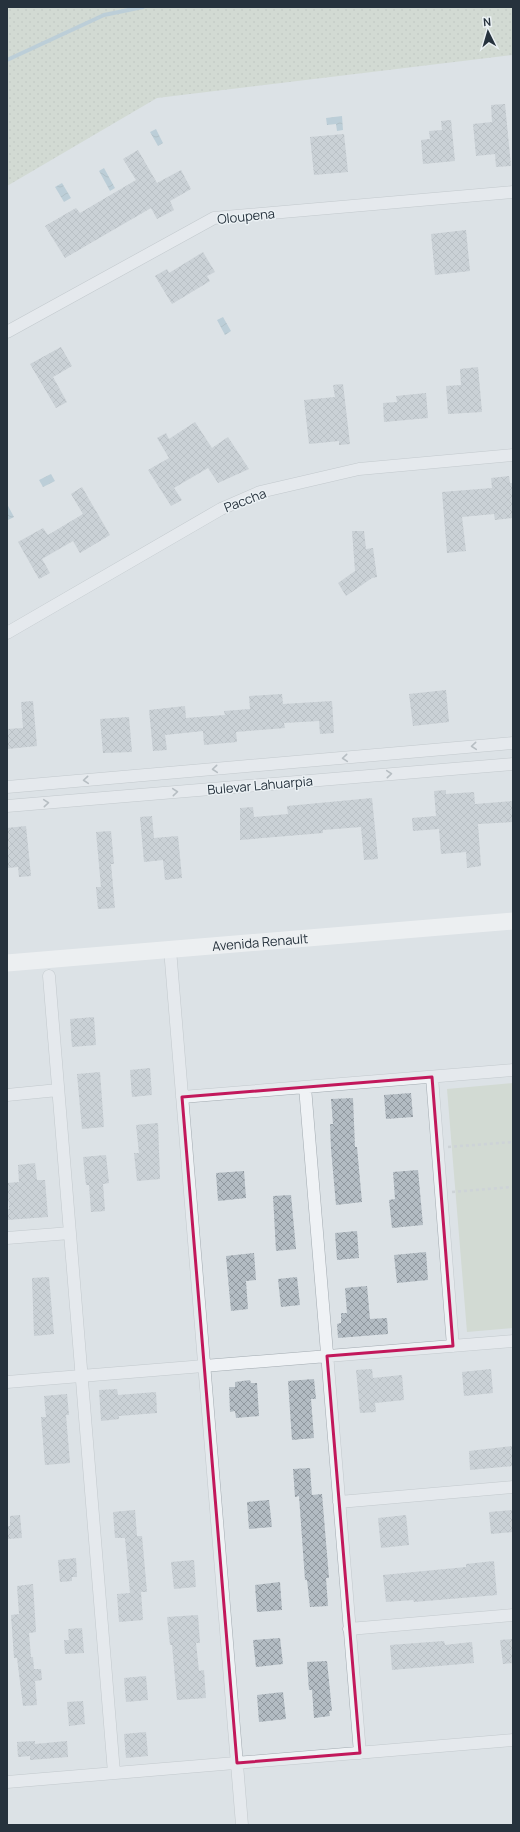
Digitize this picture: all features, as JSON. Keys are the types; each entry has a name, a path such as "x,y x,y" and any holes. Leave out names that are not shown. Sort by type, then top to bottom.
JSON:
{"street":[{"name":"Oloupena","path":"7,332 214,218 513,192"},
{"name":"Paccha","path":"7,633 221,509 260,492 359,469 513,455"},
{"path":"7,786 513,743"},
{"name":"Bulevar Lahuarpia","path":"7,806 513,764"},
{"name":"Avenida Renault","path":"7,963 513,920"},
{"path":"170,949 242,1825"},
{"path":"49,976 114,1773"},
{"path":"182,1097 513,1070"},
{"path":"432,1076 453,1346"},
{"path":"305,1087 360,1753"},
{"path":"7,1095 58,1090"},
{"path":"7,1238 70,1233"},
{"path":"7,1382 513,1342"},
{"path":"339,1502 513,1487"},
{"path":"349,1629 513,1615"},
{"path":"7,1779 114,1773 513,1740"}],"path":[{"path":"438,1148 513,1142"},
{"path":"441,1192 513,1187"}],"highlighted area":[{"path":"432,1077 453,1346 327,1356 360,1753 237,1763 182,1097"}],"green space":[{"path":"7,7 513,7 513,55 157,98 7,186"},
{"path":"513,1083 513,1328 467,1332 447,1089"}],"water":[{"path":"342,116 343,130 337,131 336,124 327,125 326,118"},
{"path":"156,129 163,143 158,146 150,132"},
{"path":"104,168 115,188 110,191 99,171"},
{"path":"62,183 71,198 64,202 55,187"},
{"path":"223,317 231,331 225,335 217,320"},
{"path":"51,474 55,481 43,487 39,480"},
{"path":"7,504 14,517 8,520 7,519"}],"building":[{"path":"505,104 511,166 496,167 495,154 476,156 473,124 492,122 491,105"},
{"path":"451,120 455,161 423,164 421,140 430,139 429,131 442,130 441,121"},
{"path":"344,134 348,172 314,175 310,137"},
{"path":"138,150 157,183 181,170 191,189 170,201 174,210 157,219 151,208 65,258 45,226 76,208 80,213 136,180 123,159"},
{"path":"466,230 470,271 435,275 431,234"},
{"path":"203,252 215,272 207,276 210,281 172,304 155,276 167,269 169,273"},
{"path":"61,347 72,366 53,377 67,402 56,408 30,364"},
{"path":"478,367 482,412 448,414 446,386 461,385 460,369"},
{"path":"343,384 350,444 339,445 339,441 309,444 304,400 335,397 333,385"},
{"path":"426,393 428,418 384,422 383,403 397,402 396,396"},
{"path":"195,422 212,448 228,437 249,469 218,483 208,468 174,488 182,500 171,506 148,470 169,458 157,438 166,433 169,439"},
{"path":"509,476 510,483 513,483 513,518 495,520 494,514 462,517 466,551 447,553 442,492 492,488 491,478"},
{"path":"82,487 110,535 80,553 73,541 42,559 50,573 39,579 18,542 43,528 48,535 83,514 71,494"},
{"path":"352,531 364,531 366,549 373,548 377,577 372,578 346,596 338,583 355,571"},
{"path":"446,690 449,722 413,726 409,694"},
{"path":"282,694 283,704 332,701 334,733 320,734 319,721 284,723 285,728 236,732 237,742 204,745 203,731 165,735 167,750 153,751 149,710 185,706 186,718 225,715 224,711 250,709 249,696"},
{"path":"33,701 37,746 7,749 7,729 23,728 21,702"},
{"path":"129,717 132,752 103,753 100,719"},
{"path":"446,790 446,794 474,792 475,804 513,801 513,822 478,824 481,866 467,868 466,852 441,854 439,829 413,831 412,818 436,816 434,791"},
{"path":"372,798 378,859 364,860 361,827 323,830 323,833 240,840 240,808 253,807 254,817 288,814 287,806"},
{"path":"152,816 154,838 178,836 182,878 165,880 163,860 144,862 140,817"},
{"path":"26,826 31,876 19,877 18,867 7,868 7,828"},
{"path":"111,831 114,864 111,864 115,908 98,909 96,887 101,887 96,832"},
{"path":"94,1017 96,1045 72,1047 70,1019"},
{"path":"150,1068 152,1095 132,1097 130,1070"},
{"path":"100,1072 104,1127 82,1129 77,1074"},
{"path":"411,1093 413,1117 386,1119 384,1095"},
{"path":"353,1098 355,1147 357,1147 362,1202 336,1205 331,1149 330,1124 333,1124 331,1099"},
{"path":"158,1123 160,1179 137,1181 134,1153 139,1153 136,1125"},
{"path":"106,1155 109,1183 103,1184 105,1211 91,1212 89,1185 86,1185 83,1157"},
{"path":"35,1163 37,1180 45,1180 48,1217 7,1220 7,1209 9,1209 7,1183 19,1182 18,1165"},
{"path":"418,1170 423,1225 392,1228 389,1200 395,1199 393,1172"},
{"path":"244,1171 246,1198 218,1201 216,1173"},
{"path":"291,1195 296,1249 276,1251 273,1196"},
{"path":"357,1231 359,1258 337,1260 335,1233"},
{"path":"426,1252 428,1280 397,1283 394,1255"},
{"path":"254,1253 256,1280 246,1281 248,1309 231,1311 226,1256"},
{"path":"49,1277 54,1334 34,1336 32,1278"},
{"path":"297,1277 300,1305 281,1307 278,1279"},
{"path":"367,1286 370,1319 387,1318 388,1334 338,1338 337,1324 341,1323 341,1313 347,1313 345,1288"},
{"path":"372,1369 373,1378 402,1375 404,1400 375,1403 376,1412 360,1413 356,1370"},
{"path":"491,1369 493,1393 464,1396 462,1372"},
{"path":"314,1379 316,1399 311,1399 314,1438 292,1440 288,1381"},
{"path":"250,1380 251,1383 257,1383 259,1416 236,1418 235,1411 230,1412 229,1387 235,1387 235,1382"},
{"path":"117,1389 118,1395 156,1392 157,1413 119,1416 119,1419 101,1421 99,1390"},
{"path":"67,1394 69,1415 66,1415 70,1463 45,1465 41,1417 46,1417 44,1396"},
{"path":"513,1446 513,1466 470,1470 469,1451"},
{"path":"310,1468 312,1495 322,1494 329,1578 326,1578 328,1606 310,1607 307,1580 305,1580 299,1496 295,1497 293,1469"},
{"path":"269,1500 272,1527 249,1529 247,1502"},
{"path":"135,1510 137,1536 142,1536 147,1592 141,1592 143,1620 119,1622 117,1594 130,1593 125,1538 115,1538 113,1512"},
{"path":"513,1510 513,1532 491,1534 489,1512"},
{"path":"20,1515 22,1538 7,1539 7,1526 10,1526 10,1516"},
{"path":"406,1515 409,1545 381,1548 378,1518"},
{"path":"76,1558 77,1577 72,1577 72,1581 60,1582 58,1560"},
{"path":"194,1560 196,1587 174,1589 171,1562"},
{"path":"494,1561 497,1595 414,1602 413,1600 386,1602 383,1575 466,1567 466,1564"},
{"path":"280,1582 282,1610 257,1612 255,1585"},
{"path":"33,1584 36,1632 29,1633 31,1657 33,1657 34,1669 41,1669 42,1680 35,1681 37,1705 23,1706 17,1658 14,1658 11,1615 19,1614 17,1586"},
{"path":"198,1615 200,1643 196,1643 199,1671 204,1670 206,1698 177,1700 172,1645 170,1645 167,1617"},
{"path":"82,1628 84,1653 65,1654 64,1640 69,1640 68,1629"},
{"path":"280,1638 283,1664 256,1667 253,1640"},
{"path":"513,1639 513,1663 503,1664 500,1640"},
{"path":"444,1641 445,1645 472,1642 474,1663 392,1670 390,1645"},
{"path":"327,1661 332,1711 329,1711 330,1716 314,1718 312,1690 309,1690 307,1662"},
{"path":"146,1676 148,1700 126,1702 124,1678"},
{"path":"283,1692 286,1719 259,1722 257,1695"},
{"path":"83,1701 85,1724 69,1726 67,1702"},
{"path":"146,1732 148,1756 126,1758 124,1734"},
{"path":"35,1741 35,1744 67,1741 68,1757 30,1760 30,1756 18,1757 17,1742"}],"waterway":[{"path":"7,60 104,15 143,7"}]}
